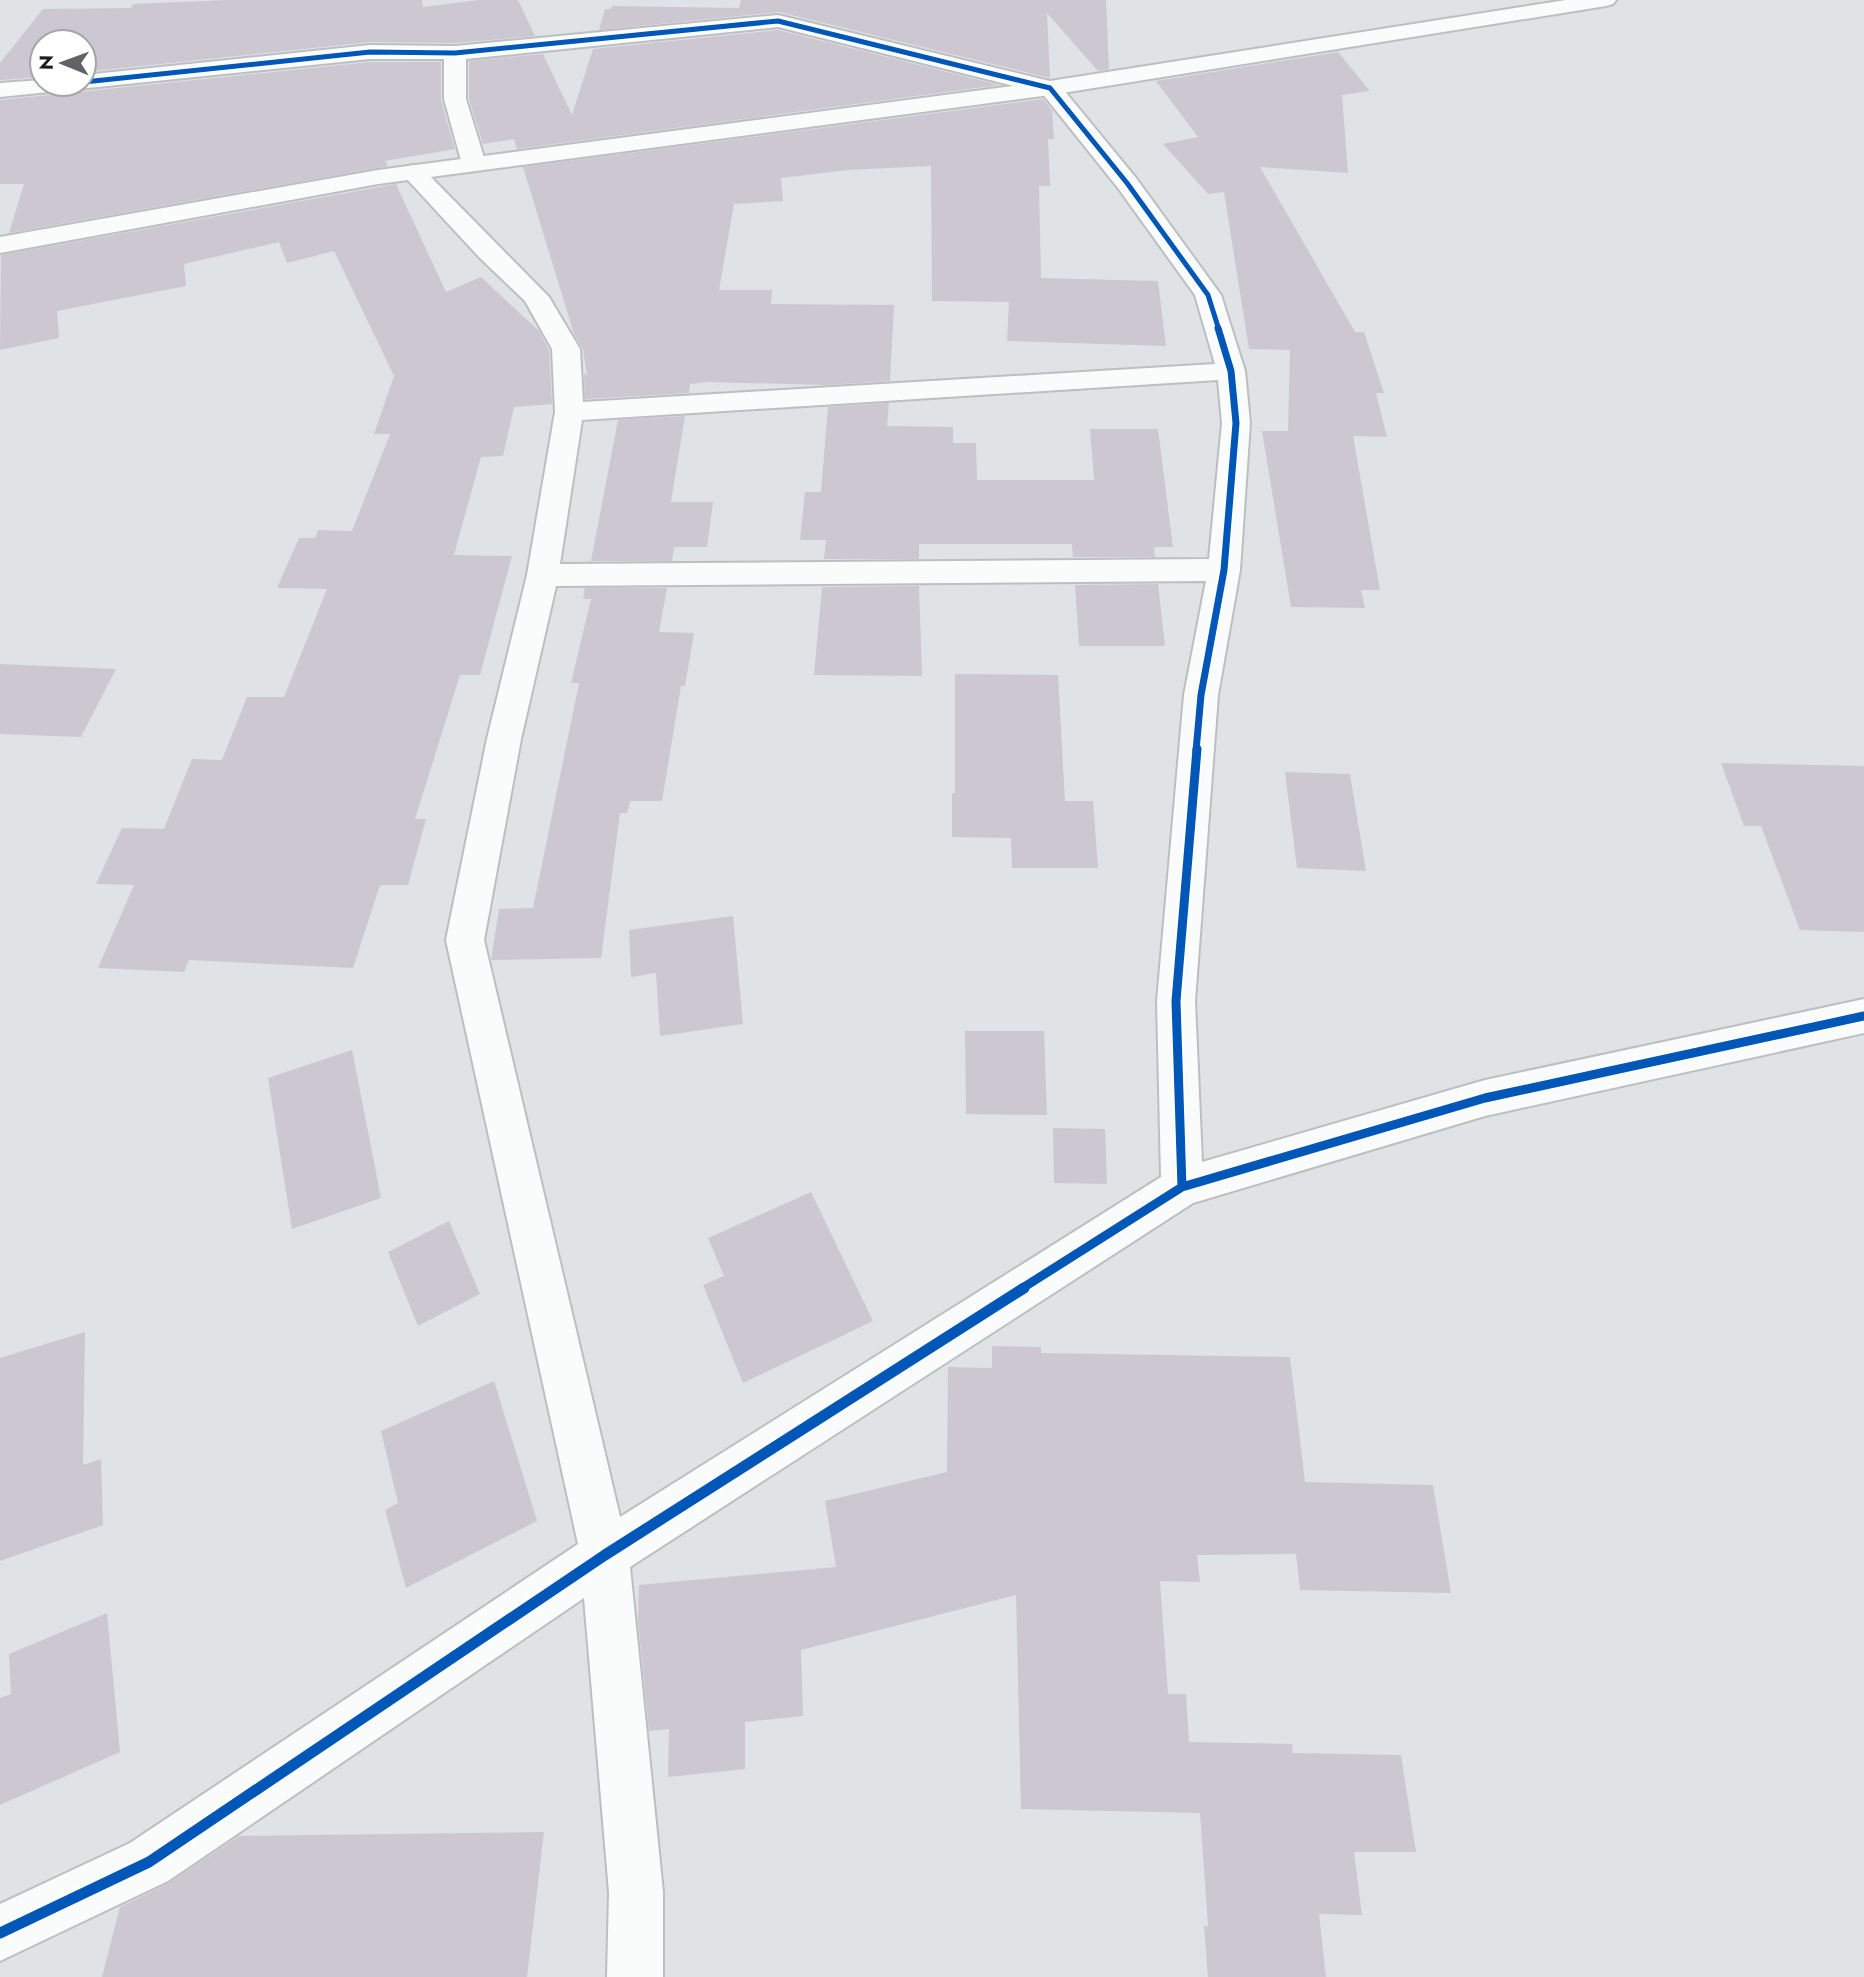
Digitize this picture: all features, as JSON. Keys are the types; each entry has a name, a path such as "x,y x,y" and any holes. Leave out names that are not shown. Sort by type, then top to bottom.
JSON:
{"street":[{"path":"0,245 413,172 1049,88 1606,0"},
{"path":"98,81 370,52 455,53 778,21 1049,88 1127,183 1208,295 1231,371 1236,423 1224,570 1200,695 1176,1001 1182,1186"},
{"path":"455,53 455,99 474,164"},
{"path":"0,90 28,88"},
{"path":"413,172 488,252 536,297 566,349 569,412 543,575 504,739 465,940 605,1555 636,1892 635,1977"},
{"path":"569,412 1231,371"},
{"path":"543,575 1224,570"},
{"path":"0,1933 149,1862 605,1555 1182,1186 1485,1098 1864,1016"}],"building":[{"path":"227,0 422,0 423,7 478,0 518,0 535,36 455,43 370,42 98,71 98,28 28,28 28,78 0,80 0,63 43,9 131,8 133,4"},
{"path":"741,0 1106,0 1109,69 1098,71 1047,13 1050,78 779,12 599,30 605,9 612,6 739,8"},
{"path":"778,30 999,85 517,149 514,139 483,144 469,99 469,61 543,54 572,115 593,49"},
{"path":"1338,52 1370,91 1342,95 1348,173 1260,167 1355,332 1364,332 1384,393 1376,393 1387,437 1353,436 1380,590 1361,590 1365,608 1291,607 1262,431 1288,431 1290,350 1249,349 1224,192 1208,194 1163,144 1198,137 1156,81"},
{"path":"370,62 441,62 441,100 455,149 385,161 388,166 9,233 24,184 0,184 0,100 28,97 98,98 98,90"},
{"path":"1043,99 1052,110 1054,139 1048,139 1050,186 1039,186 1041,278 1158,281 1166,346 1007,341 1009,302 932,301 931,166 848,170 781,178 783,201 734,204 719,290 772,290 771,304 894,305 890,381 827,385 708,382 690,384 689,393 585,399 584,373 587,376 583,349 574,334 523,167"},
{"path":"396,184 446,292 481,277 539,331 549,350 552,404 514,407 503,456 481,457 454,555 512,556 480,675 460,675 415,819 426,819 408,885 380,885 353,968 189,960 184,972 98,968 134,885 96,884 122,828 164,829 192,759 222,760 247,697 284,697 327,589 277,588 299,538 315,538 318,530 352,531 390,434 374,434 394,376 334,251 287,263 279,242 184,264 186,286 57,311 59,338 0,350 1,255"},
{"path":"889,403 887,426 953,427 953,443 976,443 977,480 1094,480 1090,429 1158,429 1173,547 1154,547 1155,557 1073,557 1072,544 919,544 919,559 824,559 826,540 800,540 805,492 821,492 828,407"},
{"path":"685,416 671,502 713,502 707,547 674,547 672,561 591,561 618,420"},
{"path":"1158,584 1165,646 1079,646 1075,585"},
{"path":"919,586 922,676 814,675 822,587"},
{"path":"585,588 667,588 659,632 694,633 685,686 681,686 662,801 630,801 627,813 620,813 601,958 491,960 499,909 533,908 579,683 571,683 591,599 583,599"},
{"path":"0,664 116,669 81,737 0,734"},
{"path":"955,674 1058,675 1065,801 1093,801 1098,868 1012,868 1011,838 952,837 952,793 955,793"},
{"path":"1721,763 1864,766 1864,932 1800,930 1761,826 1744,826"},
{"path":"1285,772 1350,774 1366,871 1297,868"},
{"path":"733,916 743,1024 660,1036 656,973 631,977 629,930"},
{"path":"965,1031 1044,1031 1047,1115 966,1114"},
{"path":"352,1050 381,1198 292,1229 268,1078"},
{"path":"1053,1128 1105,1129 1107,1184 1054,1183"},
{"path":"811,1192 873,1321 743,1383 703,1285 724,1276 708,1238"},
{"path":"449,1221 480,1294 418,1326 388,1252"},
{"path":"85,1332 83,1465 101,1459 103,1525 0,1561 0,1358"},
{"path":"992,1346 1041,1347 1041,1353 1290,1357 1305,1482 1433,1485 1451,1593 1300,1590 1296,1554 1197,1555 1200,1582 1160,1581 1168,1694 1186,1694 1189,1742 1292,1744 1293,1753 1401,1755 1416,1852 1354,1852 1362,1915 1319,1914 1326,1977 1208,1977 1204,1926 1208,1926 1200,1813 1021,1809 1016,1595 801,1650 803,1716 745,1722 745,1769 668,1777 669,1729 649,1731 638,1620 639,1585 836,1567 825,1501 947,1472 948,1367 992,1368"},
{"path":"494,1381 537,1521 406,1588 385,1510 398,1503 381,1431"},
{"path":"107,1613 120,1752 0,1805 0,1698 11,1694 9,1654"},
{"path":"544,1832 527,1977 102,1977 120,1907 169,1883 239,1836"}],"cycle path":[{"path":"98,81 370,52 455,53 778,21 1050,88 1127,183 1208,295 1231,371 1236,423 1224,570 1201,695 1176,1001 1182,1187"},
{"path":"0,1933 149,1862 605,1555 1182,1187 1485,1098 1864,1016"}]}
